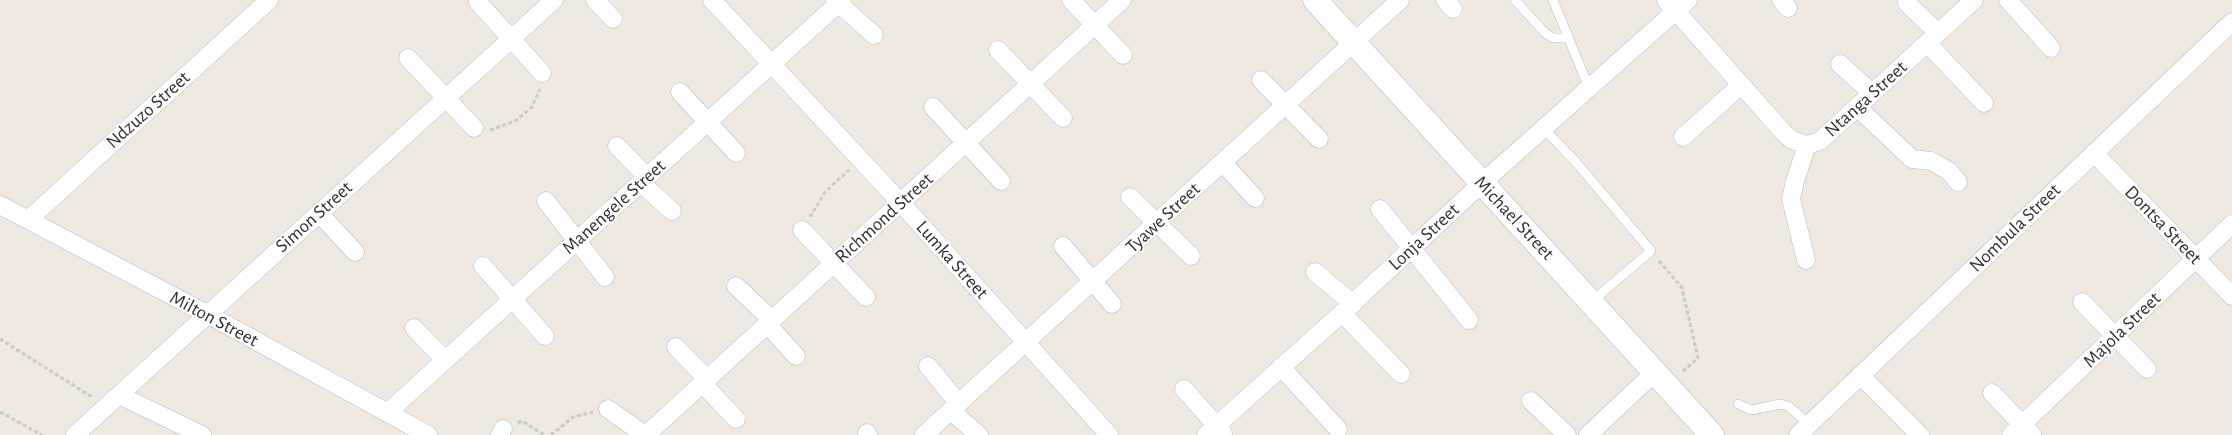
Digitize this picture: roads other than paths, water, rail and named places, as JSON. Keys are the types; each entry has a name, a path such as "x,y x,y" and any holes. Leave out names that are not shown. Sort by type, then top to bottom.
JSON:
{"street":[{"name":"Ndzuzo Street","path":"28,220 268,0"},
{"name":"Simon Street","path":"75,435 554,0"},
{"path":"595,0 613,19"},
{"name":"Lumka Street","path":"712,0 901,203 1109,435"},
{"path":"1071,0 1096,24 1123,55"},
{"name":"Richmond Street","path":"646,435 1122,0"},
{"name":"Michael Street","path":"1315,0 1712,435"},
{"name":"Tyawe Street","path":"924,435 1027,343 1400,0"},
{"name":"Ntanga Street","path":"1676,4 1741,85 1792,140 1806,146 1820,141 1974,0"},
{"path":"2008,0 2050,48"},
{"path":"838,1 874,35"},
{"name":"Manengele Street","path":"386,413 771,65 838,1"},
{"path":"478,2 510,40 542,73"},
{"path":"1907,3 1932,38 1984,102"},
{"name":"Lonja Street","path":"1216,432 1281,368 1482,183 1589,88 1676,4"},
{"name":"Nombula Street","path":"1804,430 2232,22"},
{"path":"998,50 1063,118"},
{"path":"408,58 474,128"},
{"path":"1840,64 1872,93"},
{"path":"1261,80 1319,139"},
{"path":"1683,137 1741,85"},
{"path":"680,92 736,153"},
{"path":"1857,107 1912,159 1931,161 1949,171 1958,182"},
{"path":"933,108 1001,182"},
{"path":"618,146 672,212"},
{"path":"1806,146 1795,181 1792,199 1806,260"},
{"name":"Dontsa Street","path":"2094,153 2232,296"},
{"path":"1223,163 1256,198"},
{"path":"1130,197 1191,256"},
{"path":"546,201 576,242 606,277"},
{"name":"Milton Street","path":"0,205 207,314 428,435"},
{"path":"1380,209 1468,320"},
{"path":"319,213 355,252"},
{"name":"Majola Street","path":"2022,431 2114,336 2232,224"},
{"path":"802,230 866,298"},
{"path":"1064,246 1112,304"},
{"path":"483,266 545,336"},
{"path":"1315,272 1348,308 1401,374"},
{"path":"736,286 769,322 796,356"},
{"path":"2082,302 2147,369"},
{"path":"414,328 446,360"},
{"path":"676,347 736,420"},
{"path":"928,366 955,407 979,435"},
{"path":"1281,368 1338,429"},
{"path":"1860,375 1920,435"},
{"path":"1588,435 1661,379"},
{"path":"1184,388 1216,432"},
{"path":"1992,394 2022,431"},
{"path":"113,400 202,435"},
{"path":"1531,401 1567,435"},
{"path":"608,409 646,435"}],"lane":[{"path":"1514,0 1545,33 1553,38 1568,38"},
{"path":"1553,0 1589,88"},
{"path":"1544,129 1575,162 1651,251 1591,302"},
{"path":"1738,404 1751,410 1780,404 1788,406 1804,430"}]}
